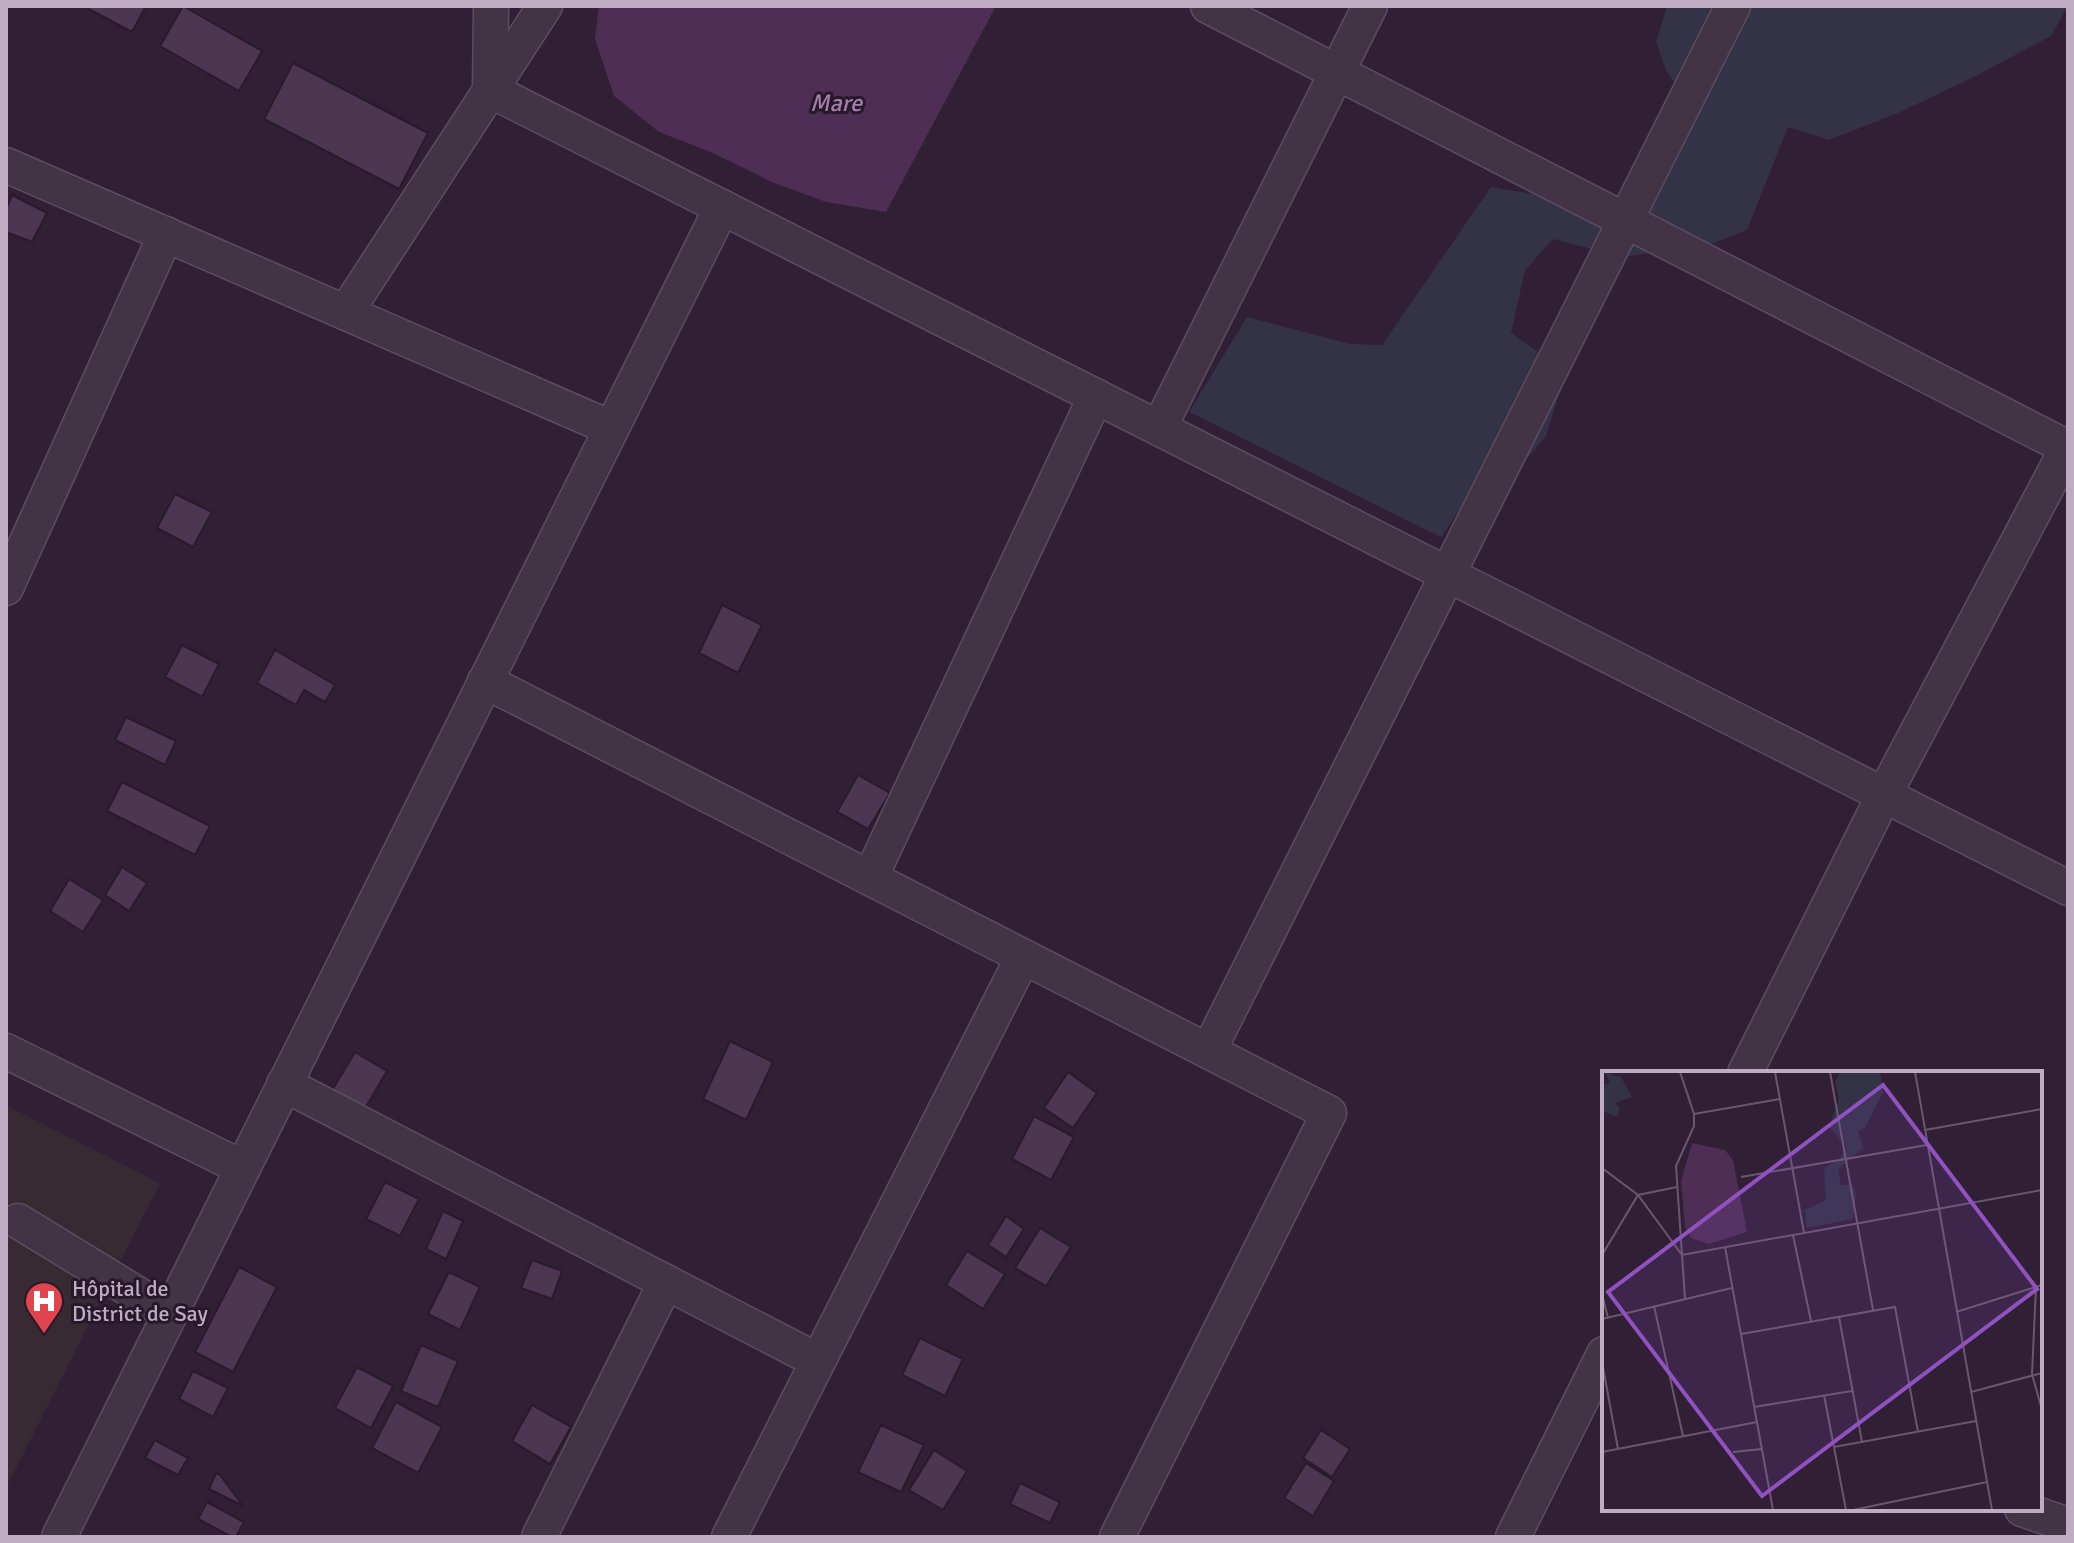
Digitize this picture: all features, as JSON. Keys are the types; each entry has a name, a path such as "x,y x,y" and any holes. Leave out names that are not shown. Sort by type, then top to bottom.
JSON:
{"street":[{"path":"490,90 491,6"},
{"path":"346,312 545,6"},
{"path":"1208,6 2068,447 1884,795 1746,1071"},
{"path":"1159,428 1370,6"},
{"path":"1209,1050 1733,6"},
{"path":"490,90 2068,888"},
{"path":"6,165 611,428"},
{"path":"59,1537 722,207"},
{"path":"6,588 166,234"},
{"path":"870,878 1096,396"},
{"path":"485,681 1329,1113 1117,1537"},
{"path":"729,1537 1023,957"},
{"path":"6,1051 243,1168"},
{"path":"284,1084 818,1361"},
{"path":"18,1221 170,1314"},
{"path":"539,1537 666,1282"},
{"path":"1513,1537 1602,1361"},
{"path":"2028,1511 2068,1525"}],"shaded area":[{"path":"1667,6 2068,6 2051,36 1898,113 1829,140 1788,127 1747,230 1711,244 1622,257 1553,239 1525,270 1511,333 1566,371 1546,436 1516,472 1463,505 1441,537 1189,412 1247,317 1350,344 1382,345 1491,187 1589,203 1639,197 1673,167 1696,118 1666,70 1656,42"},
{"name":"Hôpital de District de Say","path":"6,1105 160,1183 6,1488"}],"water":[{"name":"Mare","path":"599,6 996,6 886,212 826,202 772,182 713,153 659,132 614,96 595,39"}],"building":[{"path":"83,6 146,6 132,32"},
{"path":"183,6 262,51 239,91 160,46"},
{"path":"293,63 428,133 399,189 264,119"},
{"path":"12,195 47,213 32,242 6,232 6,209"},
{"path":"175,494 212,512 193,547 157,528"},
{"path":"722,605 762,625 738,673 699,653"},
{"path":"182,645 219,664 202,697 165,677"},
{"path":"275,650 335,685 325,702 304,690 296,705 257,683"},
{"path":"126,717 176,741 165,765 115,740"},
{"path":"858,775 890,793 868,829 837,812"},
{"path":"122,782 210,826 195,855 107,811"},
{"path":"122,867 147,883 129,911 105,895"},
{"path":"69,879 103,900 83,932 50,911"},
{"path":"730,1041 773,1062 746,1120 703,1099"},
{"path":"355,1052 387,1071 363,1112 331,1092"},
{"path":"1068,1072 1097,1093 1073,1128 1044,1108"},
{"path":"1034,1116 1074,1137 1051,1180 1012,1159"},
{"path":"385,1182 419,1199 400,1236 366,1219"},
{"path":"443,1211 463,1221 446,1259 426,1249"},
{"path":"1006,1216 1024,1229 1006,1257 988,1245"},
{"path":"1040,1228 1071,1247 1046,1286 1015,1268"},
{"path":"967,1251 1005,1274 983,1309 946,1285"},
{"path":"532,1260 562,1271 552,1299 521,1288"},
{"path":"239,1267 277,1287 233,1372 195,1352"},
{"path":"449,1272 480,1287 460,1330 428,1314"},
{"path":"920,1338 963,1359 945,1396 902,1375"},
{"path":"421,1345 458,1361 438,1407 401,1391"},
{"path":"357,1367 393,1386 371,1428 335,1408"},
{"path":"193,1371 228,1388 213,1417 179,1399"},
{"path":"396,1402 442,1427 418,1473 372,1448"},
{"path":"532,1405 571,1427 550,1464 512,1441"},
{"path":"881,1425 924,1445 901,1492 858,1472"},
{"path":"1321,1430 1350,1449 1332,1477 1303,1458"},
{"path":"155,1440 188,1458 178,1475 145,1458"},
{"path":"934,1450 967,1471 943,1510 909,1490"},
{"path":"1306,1463 1334,1481 1313,1516 1284,1498"},
{"path":"216,1473 220,1475 243,1506 209,1489"},
{"path":"1020,1483 1060,1502 1050,1523 1010,1504"},
{"path":"207,1502 244,1522 236,1537 198,1519"}],"place":[{"name":"Hôpital de District de Say","path":"44,1335"}]}
